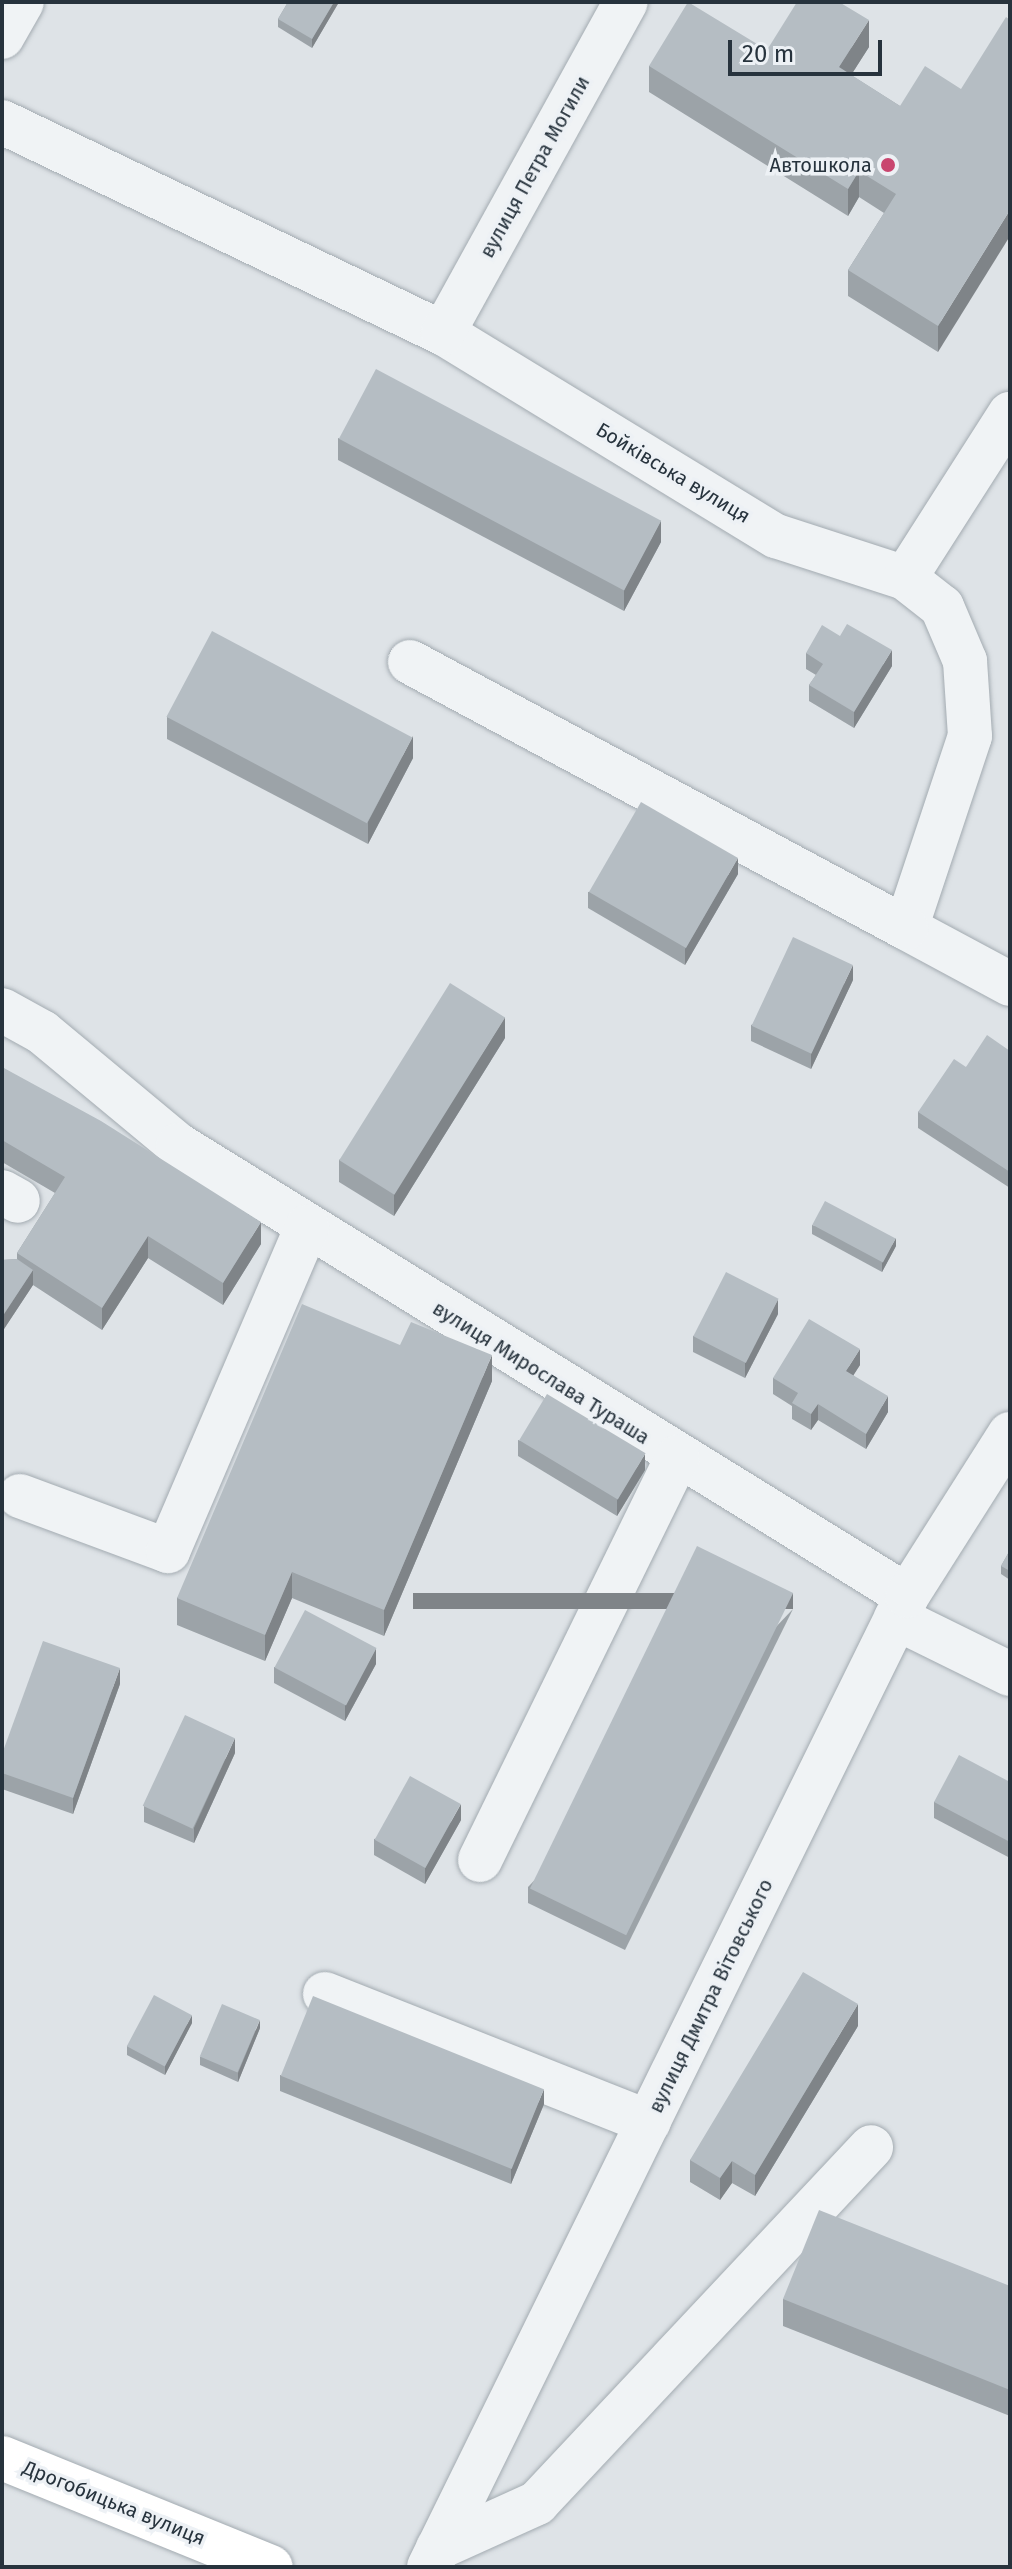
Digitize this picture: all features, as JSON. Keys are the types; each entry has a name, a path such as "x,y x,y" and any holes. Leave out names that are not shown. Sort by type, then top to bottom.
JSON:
{"main road":[{"name":"Дрогобицька вулиця","path":"2,2458 271,2567"}],"street":[{"path":"2,37 22,2"},
{"name":"вулиця Петра Могили","path":"443,333 626,2"},
{"name":"Бойківська вулиця","path":"2,122 443,333 776,536 905,578 942,607 965,661 970,736 906,928"},
{"path":"905,578 1010,414"},
{"path":"410,662 1010,984"},
{"name":"вулиця Мирослава Тураша","path":"2,1010 42,1032 178,1145 677,1457 902,1607 1010,1674"},
{"path":"20,1496 168,1551 307,1227"},
{"name":"вулиця Дмитра Вітовського","path":"433,2558 902,1607 1010,1434"},
{"path":"480,1860 677,1457"},
{"path":"325,1994 649,2122"},
{"path":"433,2558 537,2503 871,2147"}],"building":[{"path":"288,2 334,2 312,39 278,19"},
{"name":"Автошкола","path":"688,2 767,50 797,2 839,2 869,20 839,67 900,106 925,66 961,89 1006,17 1010,20 1010,210 938,326 848,270 896,194 859,171 848,189 649,66"},
{"path":"376,369 661,521 624,590 339,439"},
{"path":"847,624 892,650 854,712 809,685 823,664 806,653 822,625 840,636"},
{"path":"212,631 412,738 367,823 166,717"},
{"path":"641,802 738,858 686,948 589,892"},
{"path":"793,937 853,965 811,1054 752,1026"},
{"path":"450,983 505,1017 394,1195 339,1160"},
{"path":"987,1035 1010,1051 1010,1172 918,1112 954,1059 966,1067"},
{"path":"2,1067 101,1121 261,1222 223,1283 148,1236 102,1308 17,1253 65,1177 2,1140"},
{"path":"825,1201 896,1239 883,1262 812,1225"},
{"path":"17,1259 33,1270 2,1317 2,1260"},
{"path":"726,1272 779,1299 746,1363 693,1336"},
{"path":"302,1304 400,1345 411,1322 492,1355 384,1610 292,1572 265,1635 177,1598"},
{"path":"809,1319 860,1349 846,1371 888,1396 866,1434 818,1404 811,1414 792,1403 798,1393 773,1378"},
{"path":"547,1394 646,1453 618,1500 519,1440"},
{"path":"697,1546 793,1593 626,1935 530,1888"},
{"path":"1010,1550 1010,1571 1001,1566"},
{"path":"305,1610 377,1648 346,1705 274,1667"},
{"path":"43,1641 120,1668 73,1798 2,1773 2,1754"},
{"path":"185,1715 235,1738 193,1829 143,1806"},
{"path":"959,1755 1010,1782 1010,1842 934,1802"},
{"path":"410,1776 461,1804 425,1868 375,1840"},
{"path":"803,1972 858,2004 755,2175 732,2161 720,2178 690,2160"},
{"path":"154,1995 192,2015 165,2066 127,2046"},
{"path":"313,1996 544,2089 512,2169 281,2076"},
{"path":"222,2004 260,2020 237,2072 200,2056"},
{"path":"819,2210 1010,2286 1010,2390 783,2299"}],"place":[{"name":"Автошкола","path":"888,165"}]}
